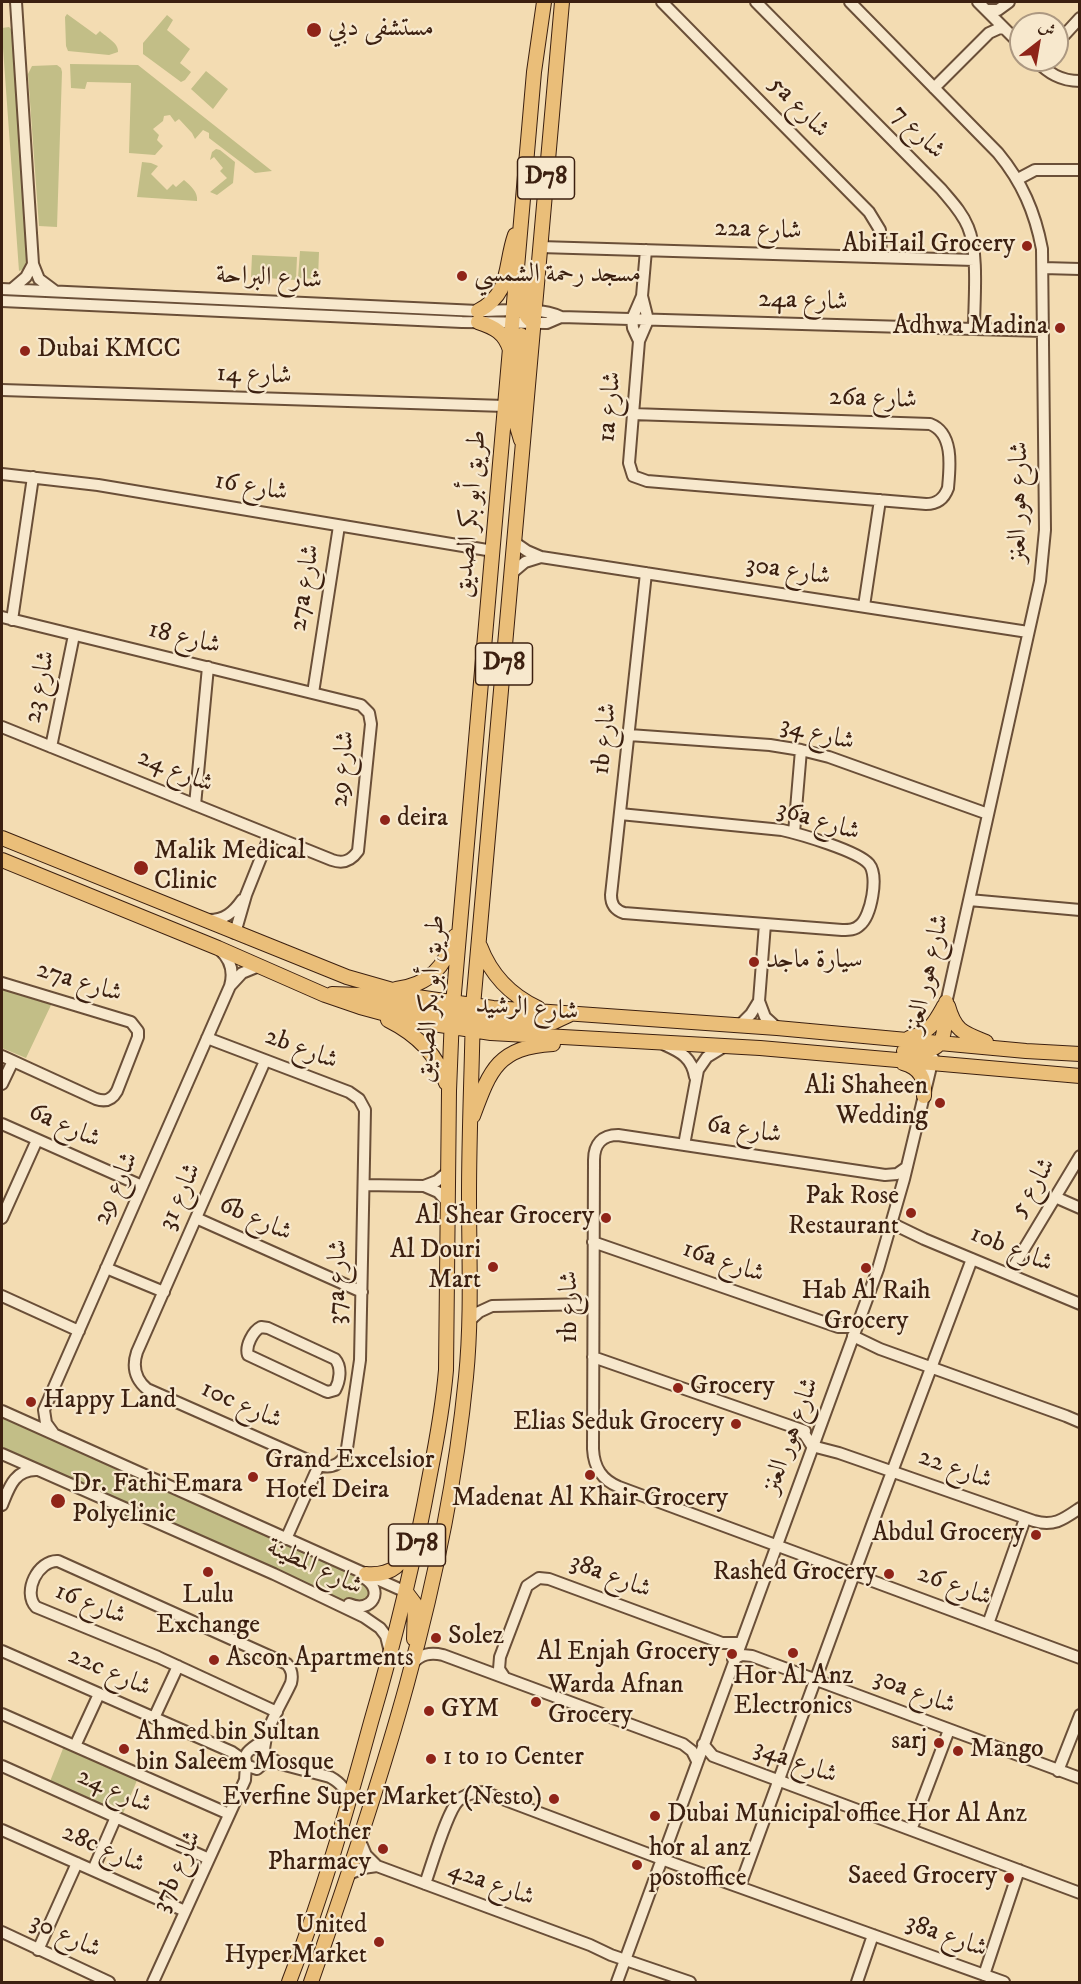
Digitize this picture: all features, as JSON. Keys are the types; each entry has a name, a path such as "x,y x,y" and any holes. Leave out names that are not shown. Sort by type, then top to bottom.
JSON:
{"main road":[{"name":"طريق أبو بكر الصديق","path":"289,1983 325,1883 390,1655 422,1520 444,1392 452,1015 510,354 540,247 562,2"},
{"name":"طريق أبو بكر الصديق","path":"311,1983 360,1840 417,1647 442,1545 467,1374 469,1127 473,1018 524,445 516,423 518,320 534,72 543,6"},
{"path":"543,6 545,37 543,88 548,92 554,91"},
{"path":"518,320 529,220 526,177"},
{"path":"510,354 506,340 499,331 478,317 493,302 503,287 511,245 523,220"},
{"name":"شارع الرشيد","path":"2,838 235,933 452,1015 621,1041 760,1048 868,1058 936,1049 1001,1048 1080,1054"},
{"name":"شارع الرشيد","path":"2,860 113,904 325,995 408,1020 452,1015 473,1018 552,1013 777,1028 904,1040 936,1049 1080,1076"},
{"path":"113,904 213,939 221,939 235,933"},
{"path":"382,988 418,984 439,969 447,958 462,917"},
{"path":"479,943 484,957 500,982 524,1001 552,1013"},
{"path":"325,995 336,993 359,995 402,1007 452,1015"},
{"path":"904,1040 921,1035 929,1029 946,1002"},
{"path":"946,1002 952,1020 958,1029 1001,1048"},
{"path":"936,1049 946,1002"},
{"path":"360,1007 399,1026 417,1038 440,1067 449,1091"},
{"path":"473,1018 545,1024 562,1020 571,1014"},
{"path":"469,1127 489,1076 504,1058 513,1052 534,1045 621,1041"},
{"path":"760,1048 814,1047 917,1052 936,1049"},
{"path":"936,1049 940,1054 946,1052 1042,1060 1068,1058 1080,1054"},
{"path":"868,1058 904,1063 915,1068 925,1082 924,1096"},
{"path":"366,1574 385,1573 400,1563 422,1520"},
{"path":"406,1592 415,1604 413,1633 417,1647"},
{"path":"322,1951 317,1948 314,1940 326,1905 325,1883"}],"street":[{"path":"16,2 33,264 39,279 55,291"},
{"name":"5a شارع","path":"662,2 873,218 880,230 881,257"},
{"name":"شارع 7","path":"756,2 952,201 962,214 973,244 975,329"},
{"name":"شارع هور العنز","path":"850,2 998,153 1018,179 1033,213 1042,249 1045,530 1040,581 946,1002"},
{"path":"978,2 1009,33"},
{"path":"987,10 998,10 1009,2"},
{"path":"1069,30 1080,18"},
{"path":"934,88 989,33 1000,28 1005,29"},
{"path":"1053,72 1059,78 1080,81"},
{"path":"1018,179 1035,170 1080,170"},
{"name":"22a شارع","path":"540,247 974,260"},
{"path":"632,319 642,296 646,250"},
{"path":"7,289 26,277 33,264"},
{"path":"1043,268 1080,269"},
{"name":"شارع البراحة","path":"7,289 378,306 518,320"},
{"path":"642,296 648,320"},
{"path":"365,297 378,306"},
{"name":"شارع البراحة","path":"2,302 478,317"},
{"name":"24a شارع","path":"518,320 551,322 561,317 1043,331"},
{"name":"1a شارع","path":"632,319 639,341"},
{"name":"1a شارع","path":"633,476 629,463 639,341 648,320"},
{"name":"شارع 14","path":"2,390 505,406"},
{"name":"26a شارع","path":"632,414 930,424 945,435 948,447 948,489 943,498 932,504 646,481 633,476"},
{"name":"شارع 16","path":"2,474 98,485 493,551"},
{"path":"7,619 33,477"},
{"path":"864,606 880,500"},
{"name":"27a شارع","path":"313,693 339,526"},
{"name":"30a شارع","path":"514,542 541,557 1029,632"},
{"path":"512,573 525,562 541,557"},
{"name":"1b شارع","path":"615,908 611,896 646,573"},
{"name":"شارع 18","path":"7,619 356,703"},
{"name":"شارع 23","path":"51,747 74,635"},
{"path":"195,805 208,667"},
{"name":"شارع 29","path":"332,860 347,861 354,857 360,844 371,718 366,708 356,703"},
{"name":"شارع 24","path":"2,727 332,860"},
{"name":"شارع 34","path":"629,735 770,745 801,750 829,757 988,814"},
{"path":"794,833 801,750"},
{"name":"36a شارع","path":"615,908 624,913 849,930 861,924 868,912 874,876 868,863 856,856 794,833 620,814"},
{"path":"235,933 246,895 270,835"},
{"path":"203,920 227,916 246,895"},
{"path":"969,900 1080,910"},
{"path":"765,924 759,1001 765,1017 777,1028"},
{"path":"218,948 230,962 232,974 230,986"},
{"name":"شارع 29","path":"44,1410 230,986 242,973 258,966"},
{"name":"27a شارع","path":"2,983 131,1022 138,1031 138,1037 117,1091 111,1099 106,1101 96,1099 2,1056"},
{"path":"740,1025 759,1001"},
{"name":"2b شارع","path":"207,1038 355,1095 363,1104 365,1116"},
{"path":"660,1043 682,1053 694,1067 695,1077 684,1145"},
{"path":"695,1077 707,1057 725,1046"},
{"name":"شارع هور العنز","path":"617,1983 739,1643 858,1323 900,1192 936,1049"},
{"name":"شارع 31","path":"137,1352 266,1060"},
{"path":"2,1084 13,1061"},
{"name":"37a شارع","path":"319,1466 332,1467 346,1455 357,1388 362,1292 365,1116"},
{"name":"6a شارع","path":"2,1124 142,1186"},
{"name":"6a شارع","path":"598,1142 618,1135 885,1175 897,1174 907,1167"},
{"path":"2,1218 37,1140"},
{"name":"1b شارع","path":"598,1142 594,1154 593,1449 595,1465 599,1472"},
{"name":"شارع 5","path":"1009,1274 1080,1156"},
{"path":"364,1185 424,1186 437,1181 448,1172"},
{"path":"885,1175 895,1181 900,1192"},
{"path":"424,1186 438,1192 448,1203"},
{"path":"1055,1197 1080,1208"},
{"name":"6b شارع","path":"196,1218 362,1292"},
{"name":"10b شارع","path":"890,1226 1080,1304"},
{"name":"16a شارع","path":"593,1242 838,1327 852,1339"},
{"path":"740,1886 814,1680 972,1259"},
{"path":"106,1268 164,1292"},
{"path":"469,1293 492,1306"},
{"path":"2,1296 79,1331"},
{"path":"469,1321 479,1312 492,1306 593,1304"},
{"path":"838,1327 849,1327 858,1323"},
{"path":"261,1326 268,1328 335,1359 339,1366 338,1382 335,1390 328,1392 250,1357 247,1351 255,1330 261,1326"},
{"path":"852,1339 1080,1422"},
{"name":"10c شارع","path":"137,1352 135,1372 147,1389 319,1466"},
{"name":"شارع 22","path":"593,1357 798,1430 811,1431 819,1427"},
{"path":"338,1382 357,1388"},
{"path":"18,1418 32,1416 44,1410 46,1423 54,1434"},
{"name":"شارع المطينة","path":"2,1411 406,1592"},
{"name":"شارع 22","path":"798,1430 813,1443 1025,1519 1046,1524 1058,1522 1080,1508"},
{"path":"2,1454 12,1468 13,1481"},
{"name":"شارع المطينة","path":"2,1454 274,1574 373,1622 386,1636 390,1655"},
{"path":"286,1539 319,1466"},
{"path":"2,1505 13,1481 26,1471 38,1470"},
{"name":"شارع 26","path":"599,1472 604,1479 619,1487 1080,1658"},
{"path":"988,1624 1025,1519"},
{"path":"274,1574 308,1584 357,1607 370,1603 374,1594 372,1584 334,1560"},
{"name":"شارع 16","path":"58,1561 282,1662 290,1668 292,1678 277,1712 177,1666 36,1607 29,1592 39,1570 47,1562 58,1561"},
{"name":"38a شارع","path":"505,1678 499,1669 500,1657 525,1591 530,1582 539,1578 549,1579 722,1643 739,1643"},
{"name":"22c شارع","path":"2,1651 232,1752 254,1755 330,1778"},
{"path":"412,1665 418,1658 434,1653 683,1744 692,1751 697,1761"},
{"name":"30a شارع","path":"734,1659 742,1655 752,1656 1080,1779"},
{"path":"154,1718 177,1666"},
{"path":"75,1746 99,1694"},
{"path":"254,1755 265,1760 260,1767 251,1768 254,1755 277,1712"},
{"name":"شارع 24","path":"2,1714 229,1814"},
{"path":"1058,1771 1080,1715"},
{"path":"911,1830 949,1730"},
{"name":"34a شارع","path":"703,1744 713,1756 1080,1893"},
{"name":"37b شارع","path":"153,1983 245,1780 254,1755"},
{"name":"22c شارع","path":"260,1767 281,1764"},
{"name":"شارع 24","path":"2,1766 209,1859"},
{"path":"330,1778 346,1776 359,1766"},
{"name":"37b شارع","path":"245,1780 260,1767"},
{"path":"330,1778 344,1787 349,1802"},
{"name":"38a شارع","path":"425,1884 453,1807 464,1796 477,1792 491,1794 1004,1983"},
{"path":"93,1870 116,1817"},
{"name":"28c شارع","path":"2,1830 185,1911"},
{"path":"360,1840 366,1855 377,1866"},
{"path":"38,1950 77,1863"},
{"path":"349,1874 363,1868 377,1866"},
{"name":"42a شارع","path":"377,1866 690,1983"},
{"path":"984,1975 1019,1870"},
{"name":"شارع 30","path":"2,1932 109,1983"},
{"path":"856,1983 873,1935"}],"shaded area":[{"path":"67,14 96,35 100,31 114,43 118,52 109,55 68,51 65,17"},
{"path":"167,15 173,20 167,30 190,49 180,63 191,72 181,82 143,54 143,43"},
{"path":"9,27 14,32 31,255 26,268 19,271 2,34 2,28"},
{"path":"70,64 138,65 272,171 255,173 209,138 209,133 203,130 195,139 179,119 175,122 170,115 164,116 163,121 153,129 159,135 157,140 163,146 155,155 129,153 131,83 87,82 85,89 71,88"},
{"path":"57,65 62,72 57,227 39,226 28,74 32,66"},
{"path":"206,71 228,89 213,109 191,89"},
{"path":"216,149 235,162 233,183 217,195 210,192 227,178 220,171 223,168 214,157 210,160 212,152"},
{"path":"142,162 158,166 151,174 167,190 173,184 176,187 184,180 195,192 197,201 137,197"},
{"path":"300,251 319,252 318,279 298,278"},
{"path":"252,255 297,257 296,280 251,277"},
{"path":"2,988 52,1003 26,1058 2,1048"},
{"path":"2,1413 379,1582 370,1613 2,1448"},
{"path":"64,1746 138,1778 122,1816 49,1784"}],"place":[{"name":"مستشفى دبي","path":"314,30"},
{"name":"AbiHail Grocery","path":"1027,246"},
{"name":"مسجد رحمة الشمسي","path":"462,276"},
{"name":"Adhwa Madina","path":"1060,328"},
{"name":"Dubai KMCC","path":"25,351"},
{"name":"deira","path":"385,820"},
{"name":"Malik Medical Clinic","path":"141,868"},
{"name":"سيارة ماجد","path":"754,962"},
{"name":"Ali Shaheen Wedding","path":"940,1103"},
{"name":"Pak Rose Restaurant","path":"911,1213"},
{"name":"Al Shear Grocery","path":"606,1218"},
{"name":"Al Douri Mart","path":"493,1267"},
{"name":"Hab Al Raih Grocery","path":"866,1268"},
{"name":"Grocery","path":"678,1388"},
{"name":"Happy Land","path":"31,1402"},
{"name":"Elias Seduk Grocery","path":"736,1424"},
{"name":"Madenat Al Khair Grocery","path":"590,1475"},
{"name":"Grand Excelsior Hotel Deira","path":"253,1477"},
{"name":"Dr. Fathi Emara Polyclinic","path":"58,1501"},
{"name":"Abdul Grocery","path":"1036,1535"},
{"name":"Lulu Exchange","path":"208,1572"},
{"name":"Rashed Grocery","path":"889,1574"},
{"name":"Solez","path":"436,1638"},
{"name":"Hor Al Anz Electronics","path":"793,1653"},
{"name":"Al Enjah Grocery","path":"732,1654"},
{"name":"Ascon Apartments","path":"214,1660"},
{"name":"Warda Afnan Grocery","path":"536,1702"},
{"name":"GYM","path":"429,1711"},
{"name":"sarj","path":"939,1743"},
{"name":"Ahmed bin Sultan bin Saleem Mosque","path":"124,1749"},
{"name":"Mango","path":"958,1751"},
{"name":"1 to 10 Center","path":"431,1759"},
{"name":"Everfine Super Market (Nesto)","path":"554,1799"},
{"name":"Dubai Municipal office Hor Al Anz","path":"655,1816"},
{"name":"Mother Pharmacy","path":"383,1849"},
{"name":"hor al anz postoffice","path":"637,1865"},
{"name":"Saeed Grocery","path":"1009,1878"},
{"name":"United HyperMarket","path":"379,1942"}]}
